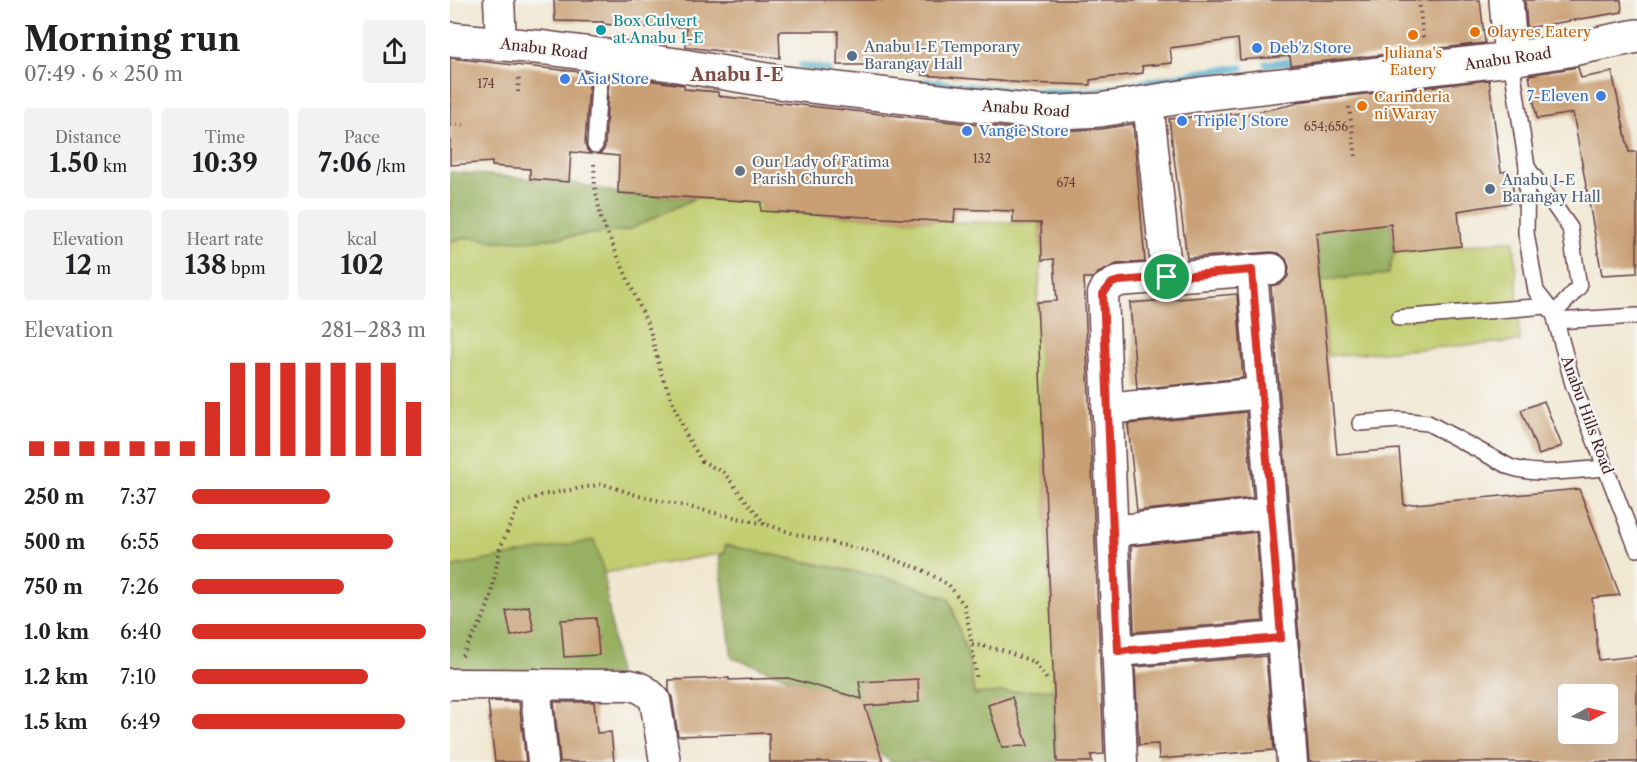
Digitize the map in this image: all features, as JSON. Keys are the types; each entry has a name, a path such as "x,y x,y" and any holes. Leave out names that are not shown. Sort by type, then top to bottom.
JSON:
{"street":[{"path":"499,0 501,44"},
{"path":"1506,0 1511,59"},
{"name":"Anabu Road","path":"450,39 601,56 785,83 1027,112 1089,111 1201,94 1511,59 1637,36"},
{"path":"1148,102 1167,277"},
{"path":"1122,762 1103,294 1112,283 1119,281 1262,269 1262,393 1281,638 1286,762"},
{"path":"1107,409 1262,393"},
{"path":"1113,531 1271,513"},
{"path":"1118,651 1281,638"},
{"path":"456,671 535,684 640,687 655,700 665,762"},
{"path":"535,684 543,762"}],"lane":[{"path":"596,145 601,56"},
{"name":"Anabu Hills Road","path":"1511,59 1527,167 1526,233 1536,291 1552,313 1573,384 1637,549"},
{"name":"Anabu Hills Road","path":"1527,167 1570,228 1579,287 1552,313"},
{"path":"1399,318 1552,313 1637,316"},
{"path":"1360,423 1399,420 1428,423 1522,471 1605,468"}],"path":[{"path":"1419,0 1424,46"},
{"path":"1349,104 1356,158"},
{"path":"450,125 466,124"},
{"path":"596,145 596,187 601,218 650,330 661,373 687,437 702,461 724,473 765,524"},
{"path":"456,671 484,617 491,596 500,548 519,505 542,495 603,484 639,496 765,524 795,534 876,553 921,569 949,585 963,605 977,680"},
{"path":"972,644 1002,650 1034,662 1049,682"}],"green space":[{"path":"450,172 569,182 618,193 695,198 628,230 525,241 496,241 471,237 450,241"},
{"path":"1312,196 1356,228 1391,224 1394,253 1388,274 1321,280"},
{"path":"695,198 761,202 761,211 954,222 1040,223 1042,259 1037,302 1054,689 974,694 968,657 949,598 895,580 725,545 725,553 604,573 594,540 450,567 450,241 471,237 496,241 551,239 628,230"},
{"path":"1514,240 1520,341 1328,356 1321,280 1388,274 1394,253"},
{"path":"594,540 604,573 618,675 450,674 450,567"},
{"path":"725,545 895,580 949,599 968,657 974,694 1054,689 1057,762 891,762 880,753 863,699 804,683 732,658 719,555 725,553"}],"building":[{"path":"554,0 1480,0 1485,43 1291,65 1290,56 1240,60 1238,39 1170,48 1172,63 1142,66 1143,73 1090,80 1090,85 1025,83 922,75 922,70 877,70 878,65 837,65 838,31 779,31 780,58 686,47 686,27 634,27 603,24 603,22 555,21"},
{"path":"1525,0 1621,0 1622,12 1527,28"},
{"path":"450,58 590,73 585,144 591,154 571,152 569,182 530,179 530,169 492,166 492,162 450,165"},
{"path":"1578,67 1581,78 1612,72 1629,152 1637,152 1637,273 1602,275 1573,113 1537,119 1529,75"},
{"path":"609,75 684,85 684,89 718,92 718,96 1042,132 1101,129 1133,124 1145,262 1117,264 1093,278 1084,278 1104,754 1091,755 1092,762 1057,762 1037,302 1057,301 1054,259 1042,260 1041,223 1013,223 1013,211 955,209 954,222 761,211 761,202 618,193 619,156 598,154 605,146"},
{"path":"1489,80 1501,172 1510,171 1515,202 1458,211 1461,246 1394,253 1391,224 1316,233 1337,454 1399,449 1404,505 1579,489 1620,595 1592,598 1599,660 1637,656 1637,762 1309,762 1271,286 1282,283 1288,276 1289,267 1286,259 1279,253 1271,252 1187,258 1169,119 1242,113 1243,115 1296,104 1296,102"},
{"path":"1237,294 1243,378 1137,389 1130,303"},
{"path":"1544,401 1562,446 1539,455 1521,410"},
{"path":"1246,412 1253,498 1137,511 1128,424"},
{"path":"1256,532 1263,621 1134,632 1131,546"},
{"path":"529,606 534,631 511,636 506,611"},
{"path":"596,618 599,655 564,657 561,620"},
{"path":"1266,656 1274,750 1159,759 1158,744 1139,745 1135,667"},
{"path":"729,678 729,680 788,678 862,699 859,682 918,679 919,702 865,706 883,762 770,762 769,733 678,736 669,680"},
{"path":"1012,697 1028,746 1002,747 988,705"},
{"path":"488,701 519,702 526,762 495,762"},
{"path":"554,702 594,702 597,733 611,732 614,762 560,762"}],"waterway":[{"path":"1267,64 1291,62"},
{"path":"802,66 828,70"},
{"path":"926,82 1017,92 1078,93 1241,68"}],"place":[{"name":"Box Culvert at Anabu 1-E","path":"601,30"},
{"name":"Olayres Eatery","path":"1475,32"},
{"name":"Juliana's Eatery","path":"1413,35"},
{"name":"Deb'z Store","path":"1257,48"},
{"name":"Anabu I-E Temporary Barangay Hall","path":"852,56"},
{"name":"Asia Store","path":"565,79"},
{"name":"7-Eleven","path":"1601,96"},
{"name":"Carinderia ni Waray","path":"1362,106"},
{"name":"Triple J Store","path":"1182,121"},
{"name":"Vangie Store","path":"967,131"},
{"name":"Our Lady of Fatima Parish Church","path":"740,171"},
{"name":"Anabu I-E Barangay Hall","path":"1490,189"}],"district":[{"name":"Anabu I-E","path":"737,75"}],"route":[{"path":"1252,270 1281,638 1118,651 1102,301 1106,288 1112,283 1167,277 1252,270"}]}
